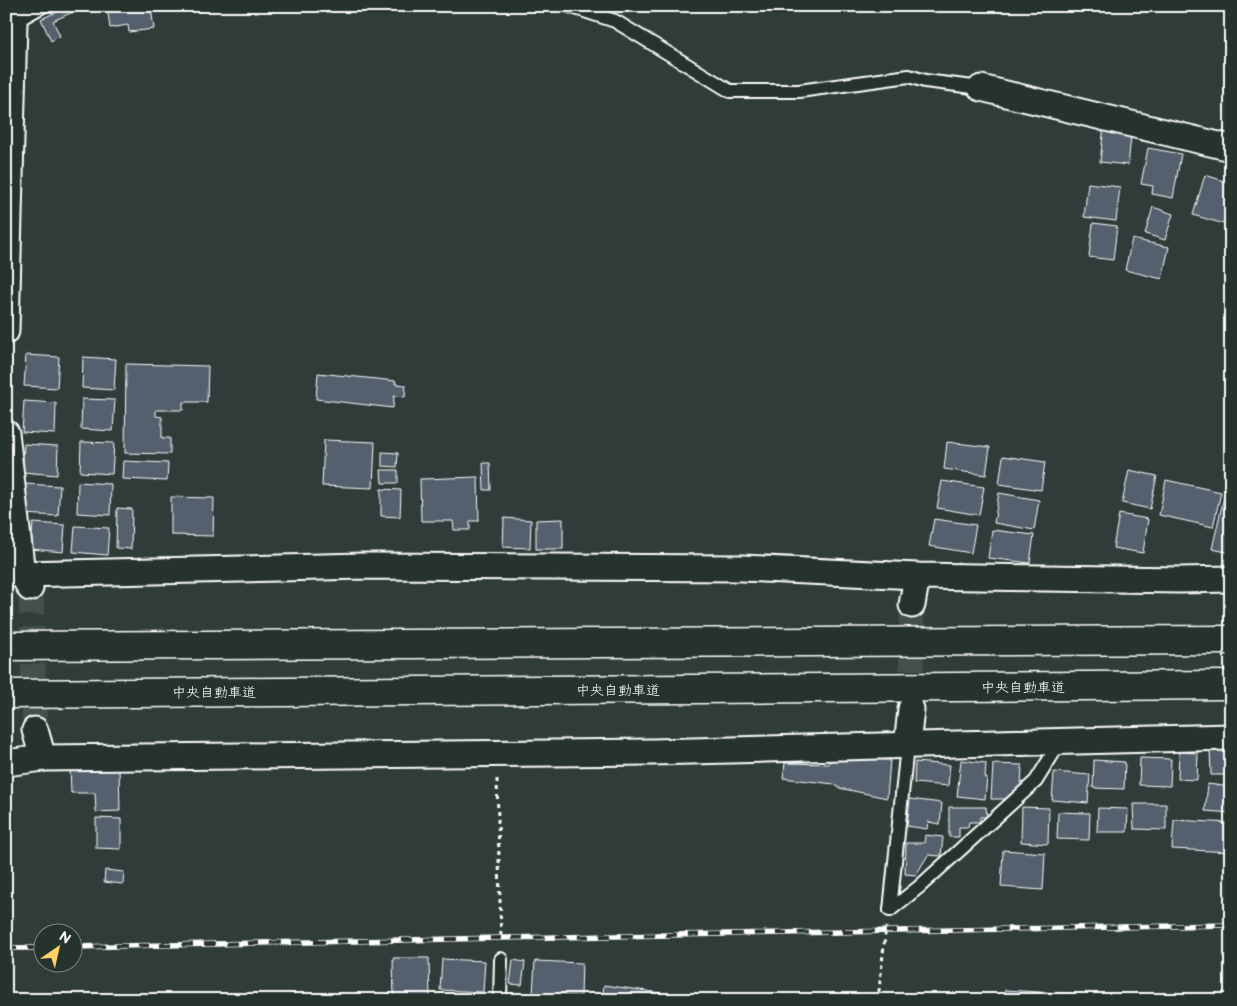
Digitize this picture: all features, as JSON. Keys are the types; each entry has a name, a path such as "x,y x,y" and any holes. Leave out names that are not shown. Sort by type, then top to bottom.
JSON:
{"highway":[{"path":"6,646 1231,640"},
{"name":"中央自動車道","path":"6,694 1231,685"}],"street":[{"path":"6,331 11,18"},
{"path":"981,88 1231,148"},
{"path":"6,433 20,579 364,566 742,568 917,576 1231,579"},
{"path":"912,604 917,576"},
{"path":"907,746 911,709"},
{"path":"35,730 43,758"},
{"path":"6,763 43,758 662,752 1231,737"}],"lane":[{"path":"11,18 43,6"},
{"path":"569,6 615,21 730,91 799,91 909,76 925,81 981,88"},
{"path":"890,910 919,887 1036,781 1060,742"},
{"path":"890,910 907,746"},
{"path":"500,1000 501,959"}],"path":[{"path":"496,754 501,959"},
{"path":"878,1000 890,910"}],"building":[{"path":"70,6 86,6 53,21 60,36 51,41 41,19"},
{"path":"107,6 145,6 145,9 151,8 154,29 129,32 128,25 110,28"},
{"path":"1104,125 1132,128 1128,165 1100,162"},
{"path":"1148,148 1181,154 1173,198 1152,194 1153,186 1141,184"},
{"path":"1205,175 1231,183 1231,226 1193,215"},
{"path":"1088,183 1120,187 1116,221 1084,217"},
{"path":"1153,207 1173,214 1165,240 1145,234"},
{"path":"1093,223 1117,226 1113,260 1089,257"},
{"path":"1132,239 1169,247 1162,279 1125,270"},
{"path":"26,355 59,357 57,388 24,386"},
{"path":"83,357 116,359 114,390 82,388"},
{"path":"126,364 208,366 207,402 183,402 183,410 156,410 156,416 162,417 162,438 170,438 170,454 125,453"},
{"path":"318,373 396,381 395,384 406,385 405,397 394,396 393,408 316,399"},
{"path":"82,399 115,400 113,431 81,429"},
{"path":"24,401 56,403 55,434 22,432"},
{"path":"324,440 375,442 373,488 322,486"},
{"path":"81,442 114,443 112,474 80,472"},
{"path":"947,442 990,447 986,475 944,469"},
{"path":"24,444 58,446 57,475 22,472"},
{"path":"382,452 398,453 397,467 382,466"},
{"path":"1003,456 1045,462 1041,490 999,484"},
{"path":"123,461 168,463 167,481 122,479"},
{"path":"483,463 490,463 491,490 484,490"},
{"path":"381,470 398,470 398,483 382,483"},
{"path":"1129,470 1157,476 1150,509 1122,503"},
{"path":"478,477 479,521 470,521 470,530 454,530 453,521 421,521 420,479"},
{"path":"1166,480 1221,492 1213,527 1159,515"},
{"path":"942,481 984,487 979,515 937,508"},
{"path":"78,482 111,484 110,515 77,513"},
{"path":"25,484 60,486 58,516 23,514"},
{"path":"1226,488 1231,489 1231,553 1212,549"},
{"path":"381,489 401,490 400,517 381,516"},
{"path":"999,493 1039,500 1034,530 994,523"},
{"path":"171,497 214,498 213,536 171,535"},
{"path":"117,508 132,509 131,549 116,548"},
{"path":"1119,514 1148,519 1143,553 1113,548"},
{"path":"504,518 531,520 530,548 503,547"},
{"path":"563,519 563,549 536,549 536,520"},
{"path":"934,519 976,525 971,553 929,546"},
{"path":"33,523 65,525 63,552 31,549"},
{"path":"75,526 109,528 107,555 73,552"},
{"path":"992,530 1034,535 1030,563 988,558"},
{"path":"1210,750 1231,750 1231,775 1211,775"},
{"path":"1179,752 1198,753 1197,780 1178,779"},
{"path":"830,758 890,760 887,798 839,788 834,784 783,778 785,763 829,764"},
{"path":"1140,758 1171,759 1170,786 1139,785"},
{"path":"961,760 986,763 985,799 957,796"},
{"path":"1094,760 1125,762 1124,789 1093,788"},
{"path":"915,762 950,765 948,786 914,783"},
{"path":"993,764 1022,765 1021,788 1007,799 991,799"},
{"path":"70,767 119,767 120,811 96,812 95,793 71,793"},
{"path":"1054,772 1090,775 1088,803 1052,800"},
{"path":"1208,784 1231,787 1231,813 1205,811"},
{"path":"910,799 942,803 940,824 928,822 927,829 907,826"},
{"path":"1133,804 1166,804 1166,830 1134,829"},
{"path":"949,807 986,807 987,817 980,817 980,822 969,822 968,827 959,827 959,837 949,837"},
{"path":"1022,807 1049,808 1048,844 1021,842"},
{"path":"1098,808 1128,809 1127,832 1097,832"},
{"path":"1058,812 1090,813 1089,840 1057,839"},
{"path":"96,818 121,819 121,849 96,848"},
{"path":"1174,820 1231,823 1231,852 1172,849"},
{"path":"925,835 943,837 941,856 928,855 916,875 905,874 906,843 924,843"},
{"path":"1003,850 1045,853 1043,890 1001,887"},
{"path":"105,870 124,872 123,884 104,882"},
{"path":"393,958 429,958 430,1000 394,1000"},
{"path":"442,959 485,961 483,992 440,990"},
{"path":"513,960 525,962 522,985 510,984"},
{"path":"535,961 582,963 581,996 533,994"},
{"path":"604,985 661,993 661,1000 602,1000"},
{"path":"1005,990 1072,994 1072,1000 1004,1000"}],"tunnel":[{"path":"31,590 35,730"},
{"path":"911,707 912,605"}],"railway":[{"path":"82,947 1231,925"},
{"path":"6,948 32,948"}]}
